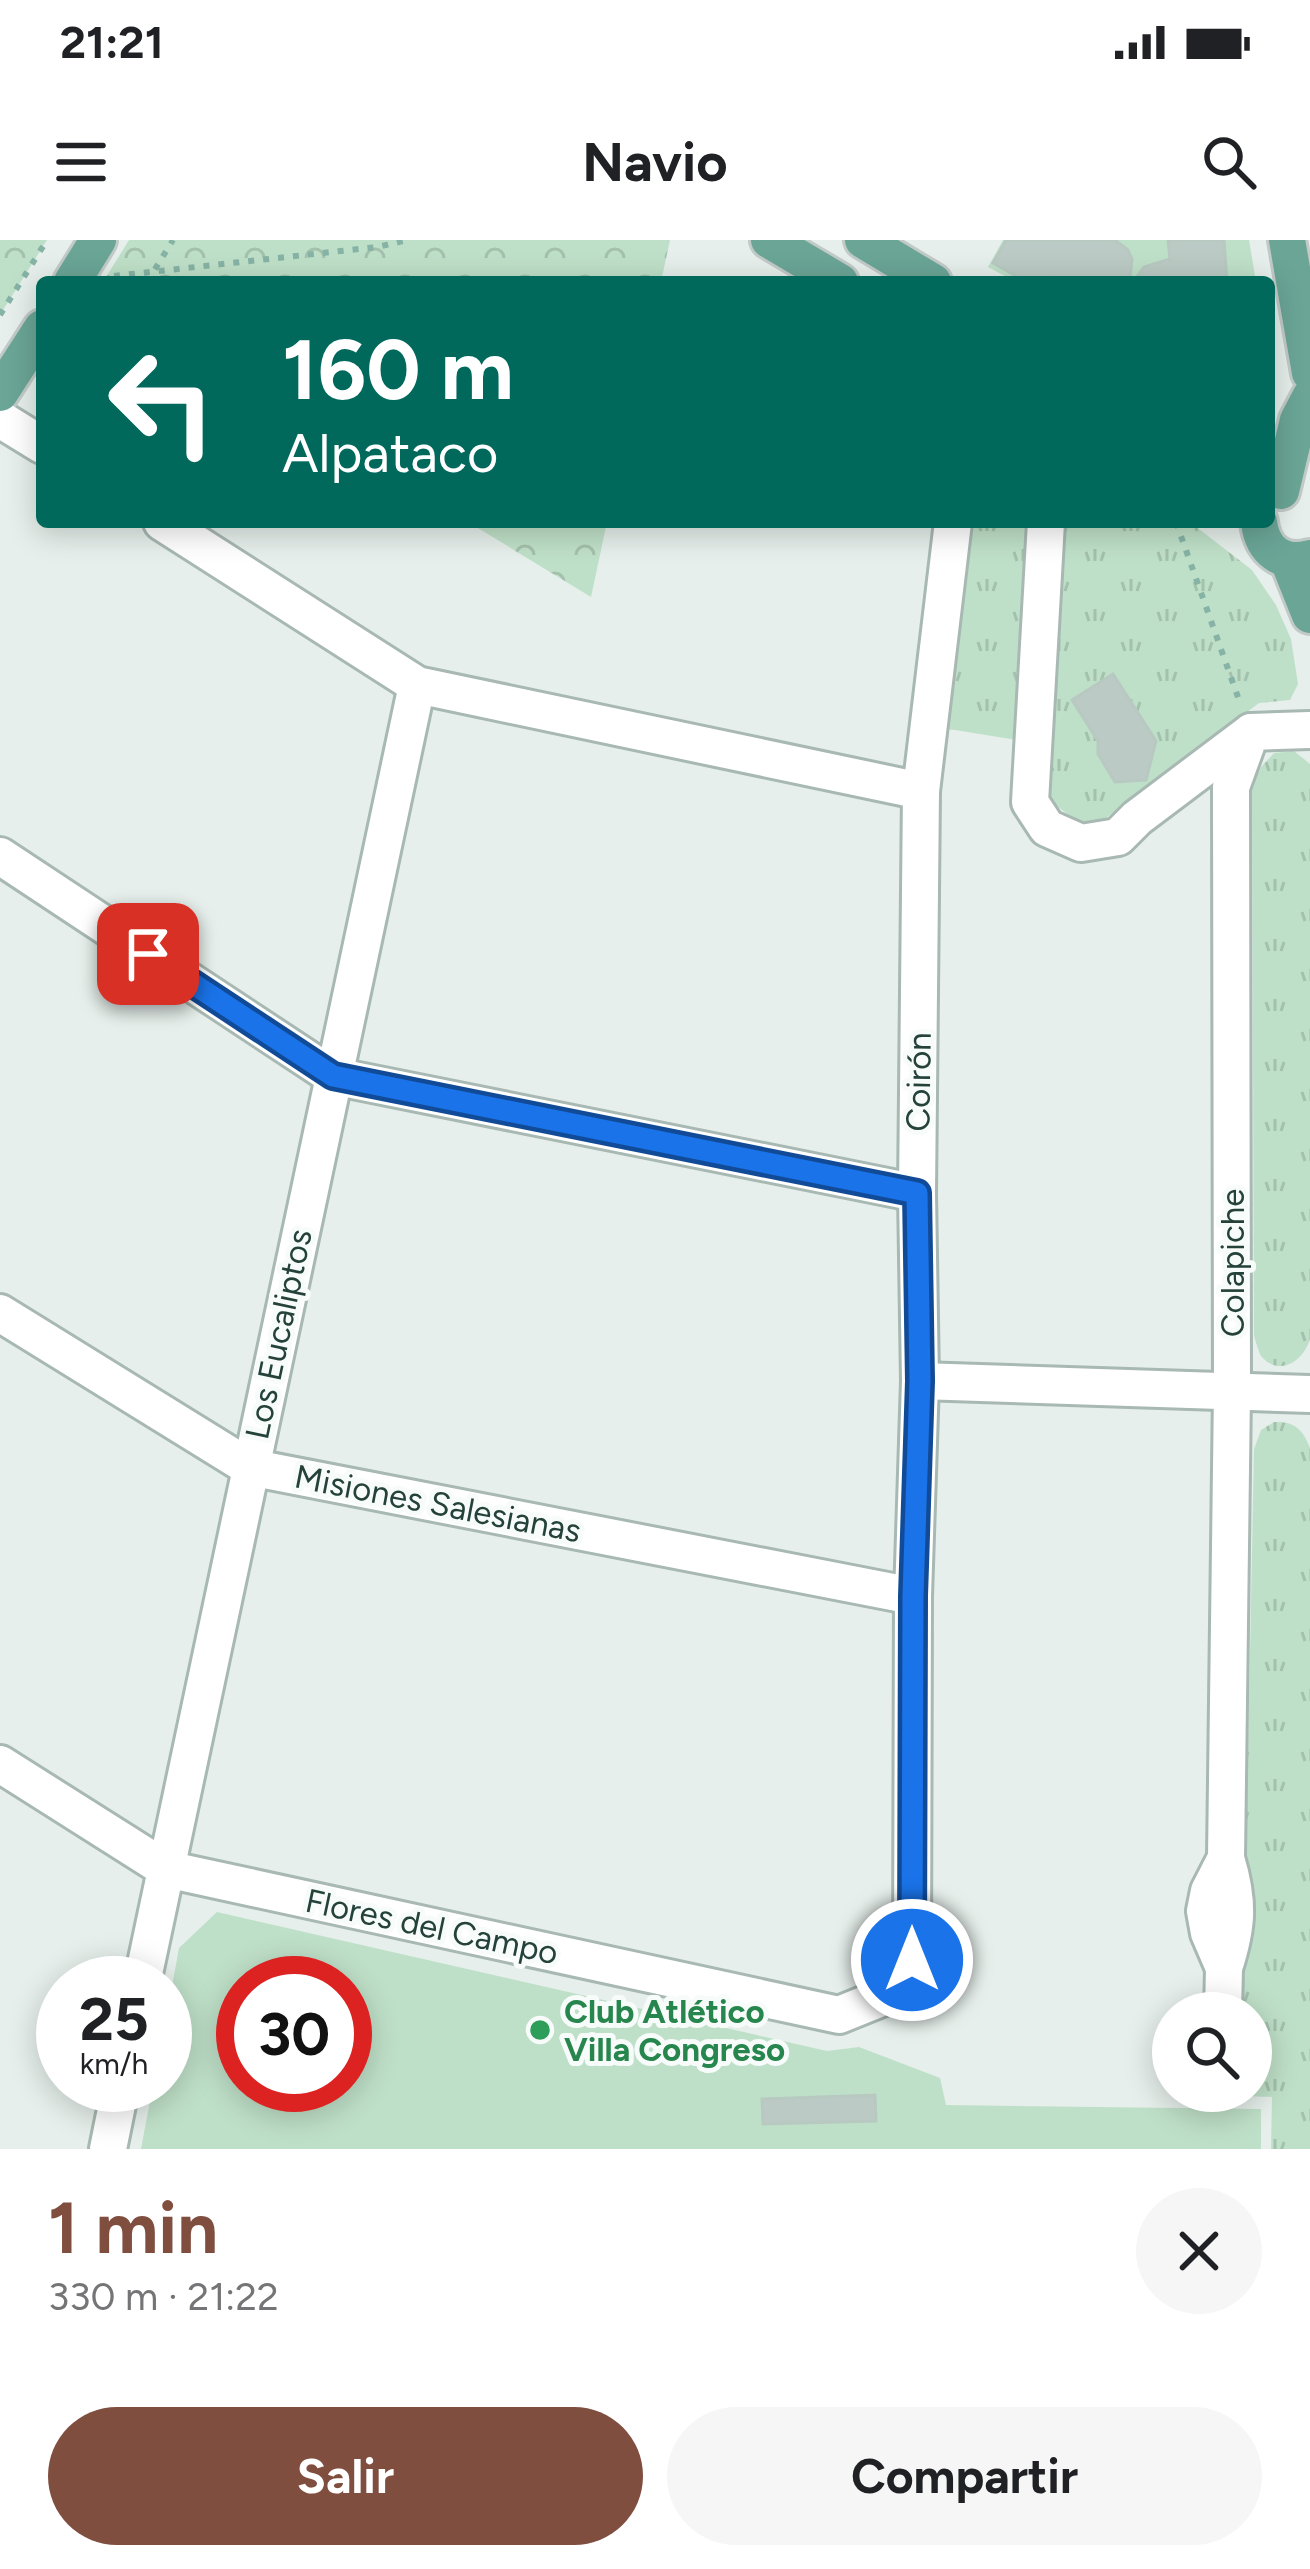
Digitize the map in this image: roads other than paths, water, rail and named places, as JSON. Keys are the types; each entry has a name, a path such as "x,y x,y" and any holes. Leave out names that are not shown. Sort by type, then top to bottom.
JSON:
{"main road":[{"path":"75,276 98,240"},
{"path":"863,240 923,276"},
{"path":"1287,240 1310,373"},
{"path":"790,245 832,276"},
{"path":"0,393 36,337"},
{"path":"1310,397 1298,420 1282,516 1310,615"}],"street":[{"path":"0,418 36,442"},
{"path":"171,528 417,685 921,791"},
{"name":"Coirón","path":"886,1996 912,1960 921,791 952,528"},
{"path":"1046,528 1030,802 1047,828 1081,843 1118,838 1137,818 1251,732 1310,730"},
{"name":"Los Eucaliptos","path":"148,1956 417,685"},
{"name":"Colapiche","path":"1223,1992 1224,1968 1205,1911 1208,1891 1226,1858 1232,1391 1231,787 1251,732"},
{"path":"0,856 333,1076 917,1193"},
{"name":"Misiones Salesianas","path":"0,1313 249,1467 913,1596"},
{"path":"920,1381 1310,1394"},
{"name":"Flores del Campo","path":"0,1764 166,1869 839,2015 886,1996"},
{"path":"108,2149 116,2112"}],"place":[{"name":"Club Atlético Villa Congreso","path":"540,2030"}]}
